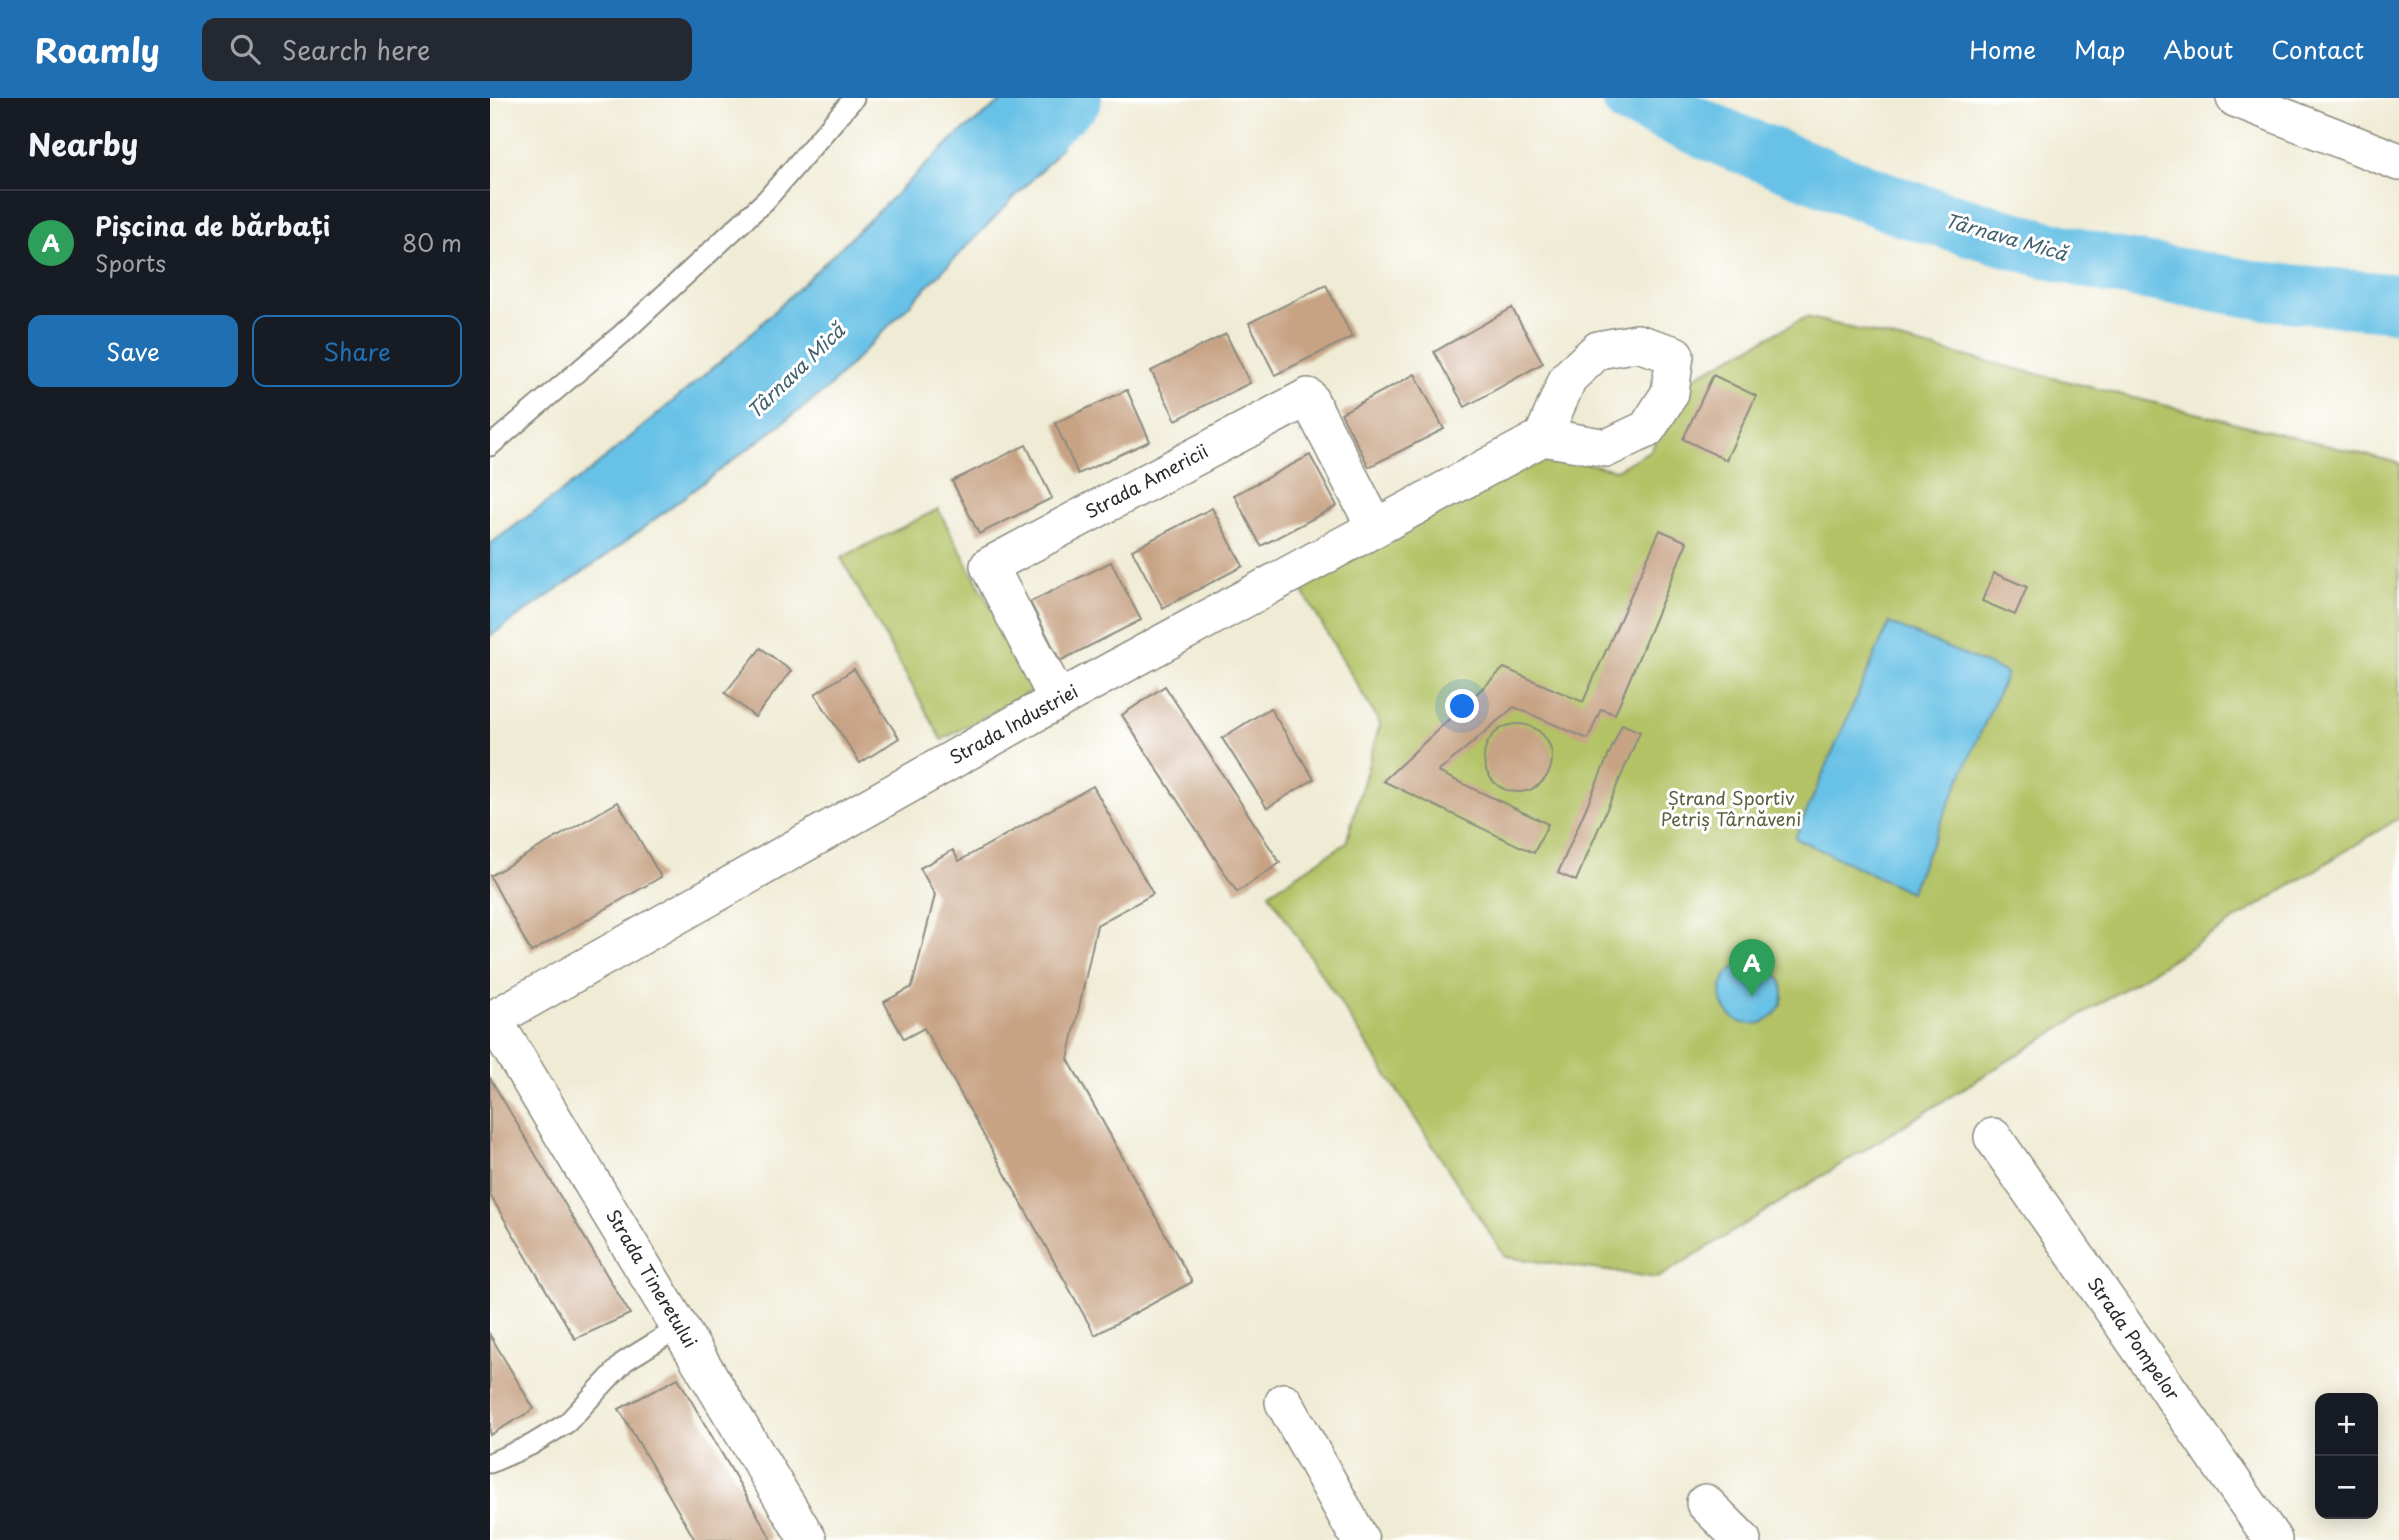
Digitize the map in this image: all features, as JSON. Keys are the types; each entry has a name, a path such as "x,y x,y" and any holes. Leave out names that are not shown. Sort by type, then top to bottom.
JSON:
{"street":[{"path":"2235,98 2399,162"},
{"name":"Strada Americii","path":"1058,700 989,566 1308,397 1375,527"},
{"name":"Strada Industriei","path":"492,1020 1058,700 1543,437"},
{"name":"Strada Tineretului","path":"492,1020 808,1540"},
{"name":"Strada Pompelor","path":"1993,1137 2273,1540"},
{"path":"1284,1402 1360,1540"},
{"path":"1705,1503 1742,1540"}],"lane":[{"path":"490,446 622,334 766,200 854,98"},
{"path":"490,1464 531,1445 567,1423 625,1361 680,1327"}],"green space":[{"name":"Ștrand Sportiv Petriș Târnăveni","path":"1806,317 2399,463 2399,818 1658,1278 1505,1257 1269,893 1346,843 1380,724 1292,573 1521,449 1616,470 1651,450 1692,378"},
{"path":"938,509 1035,689 942,740 841,558"}],"water":[{"path":"1006,98 1061,98 1081,118 1051,160 826,390 606,556 490,636 490,544 590,471 734,350 955,137"},
{"path":"1889,623 2007,673 1910,892 1795,838"},
{"path":"1746,962 1758,962 1774,971 1781,981 1781,1005 1774,1015 1758,1024 1746,1024 1735,1019 1726,1010 1721,999 1721,987 1726,976 1735,967"}],"building":[{"path":"1326,285 1352,337 1275,375 1249,323"},
{"path":"1512,308 1543,363 1465,407 1434,352"},
{"path":"1226,334 1250,383 1176,420 1151,371"},
{"path":"1415,374 1444,429 1369,467 1341,413"},
{"path":"1713,375 1756,396 1726,460 1683,439"},
{"path":"1127,390 1150,441 1078,474 1055,423"},
{"path":"1026,445 1052,498 979,534 952,481"},
{"path":"1310,455 1337,506 1261,546 1234,495"},
{"path":"1212,508 1243,566 1163,608 1132,550"},
{"path":"1660,530 1687,542 1615,714 1601,709 1588,739 1514,707 1438,772 1548,824 1534,853 1383,781 1504,668 1583,702"},
{"path":"1111,562 1141,620 1060,661 1030,602"},
{"path":"1994,573 2027,587 2015,615 1982,601"},
{"path":"761,648 791,671 755,717 725,693"},
{"path":"854,669 899,738 860,763 815,694"},
{"path":"1165,686 1280,863 1237,892 1122,715"},
{"path":"1270,708 1314,779 1267,808 1222,738"},
{"path":"1511,724 1525,724 1537,729 1547,739 1552,758 1547,777 1537,787 1525,792 1511,792 1499,787 1489,777 1484,765 1484,751 1489,739 1499,729"},
{"path":"1622,724 1640,732 1576,881 1558,873"},
{"path":"1093,786 1153,894 1097,925 1068,1059 1192,1282 1095,1335 924,1028 904,1039 884,1002 912,987 935,895 920,868 953,850 959,861"},
{"path":"618,802 661,877 531,952 490,876"},
{"path":"490,1078 630,1314 575,1339 490,1195"},
{"path":"490,1335 534,1409 490,1435"},
{"path":"678,1378 772,1540 695,1540 619,1409"}],"waterway":[{"name":"Târnava Mică","path":"1008,157 1073,98"},
{"name":"Târnava Mică","path":"1631,98 1737,143 1904,208 2042,248 2114,266 2265,291 2399,303"}],"place":[{"name":"Pișcina de bărbați","path":"1752,997"}]}
